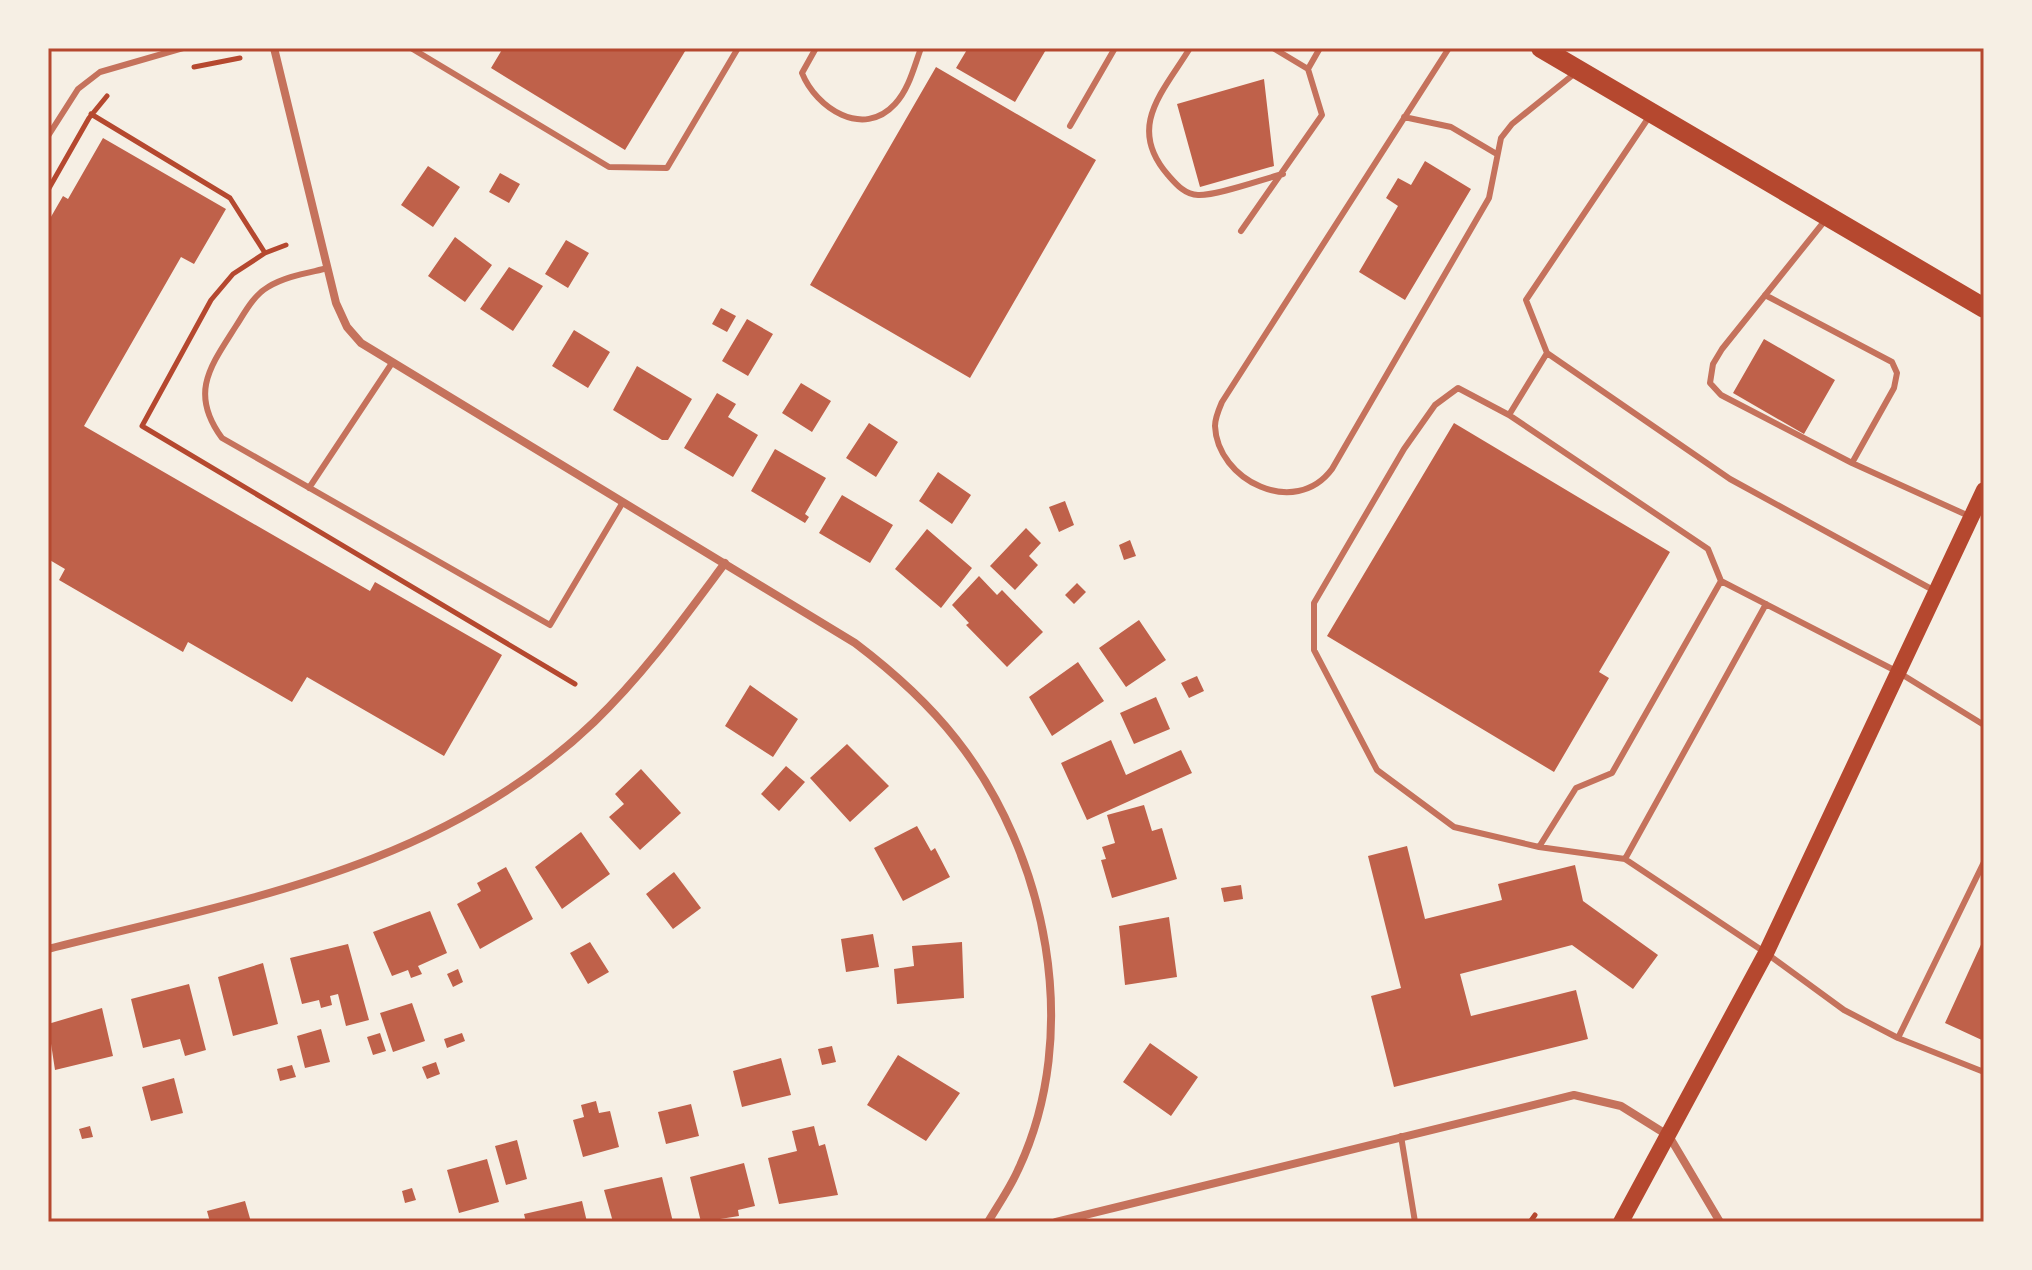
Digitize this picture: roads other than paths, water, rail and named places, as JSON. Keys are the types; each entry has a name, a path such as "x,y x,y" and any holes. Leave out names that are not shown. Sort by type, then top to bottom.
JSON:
{"main road":[{"path":"1541,48 1984,308"},
{"path":"1621,1222 1766,953 1984,490"}],"street":[{"path":"274,48 336,303 347,327 367,348 855,643 918,696 975,765 1018,845 1039,914 1047,961 1049,1047 1042,1098 1018,1171 988,1222"},
{"path":"48,949 341,873 421,841 476,811 531,775 593,723 667,642 725,563"},
{"path":"1056,1222 1574,1095 1621,1106 1669,1136 1720,1222"}],"lane":[{"path":"48,136 78,89 100,72 183,48"},
{"path":"411,48 609,167 667,168 738,48"},
{"path":"816,48 802,73 808,89 827,108 848,119 874,116 894,106 910,81 921,48"},
{"path":"1070,126 1115,48"},
{"path":"1190,48 1150,113 1148,137 1156,161 1179,188 1197,195 1283,174"},
{"path":"1241,231 1322,115 1308,69 1273,48"},
{"path":"1308,69 1320,48"},
{"path":"1449,48 1222,402 1215,424 1220,449 1234,470 1278,493 1301,493 1320,486 1489,198 1495,180 1495,153 1512,124 1578,70"},
{"path":"1651,114 1526,300 1547,353 1730,479 1935,591"},
{"path":"1404,117 1451,127 1495,153"},
{"path":"1827,218 1722,349 1713,364 1710,383 1721,395 1852,463 1972,517"},
{"path":"328,268 285,279 258,295 209,368 204,397 210,422 222,438 550,625 623,502"},
{"path":"1765,295 1892,362 1897,373 1894,388 1852,463"},
{"path":"1509,415 1547,353"},
{"path":"309,488 392,363"},
{"path":"1984,725 1898,672 1721,581 1708,549 1509,415 1458,388 1435,405 1404,449 1314,603 1314,650 1377,770 1454,827 1539,847 1625,859 1766,953 1844,1010 1898,1038 1984,1072"},
{"path":"1539,847 1576,788 1612,773 1721,581"},
{"path":"1625,859 1766,604"},
{"path":"1898,1038 1984,862"},
{"path":"1401,1136 1415,1222"}]}
